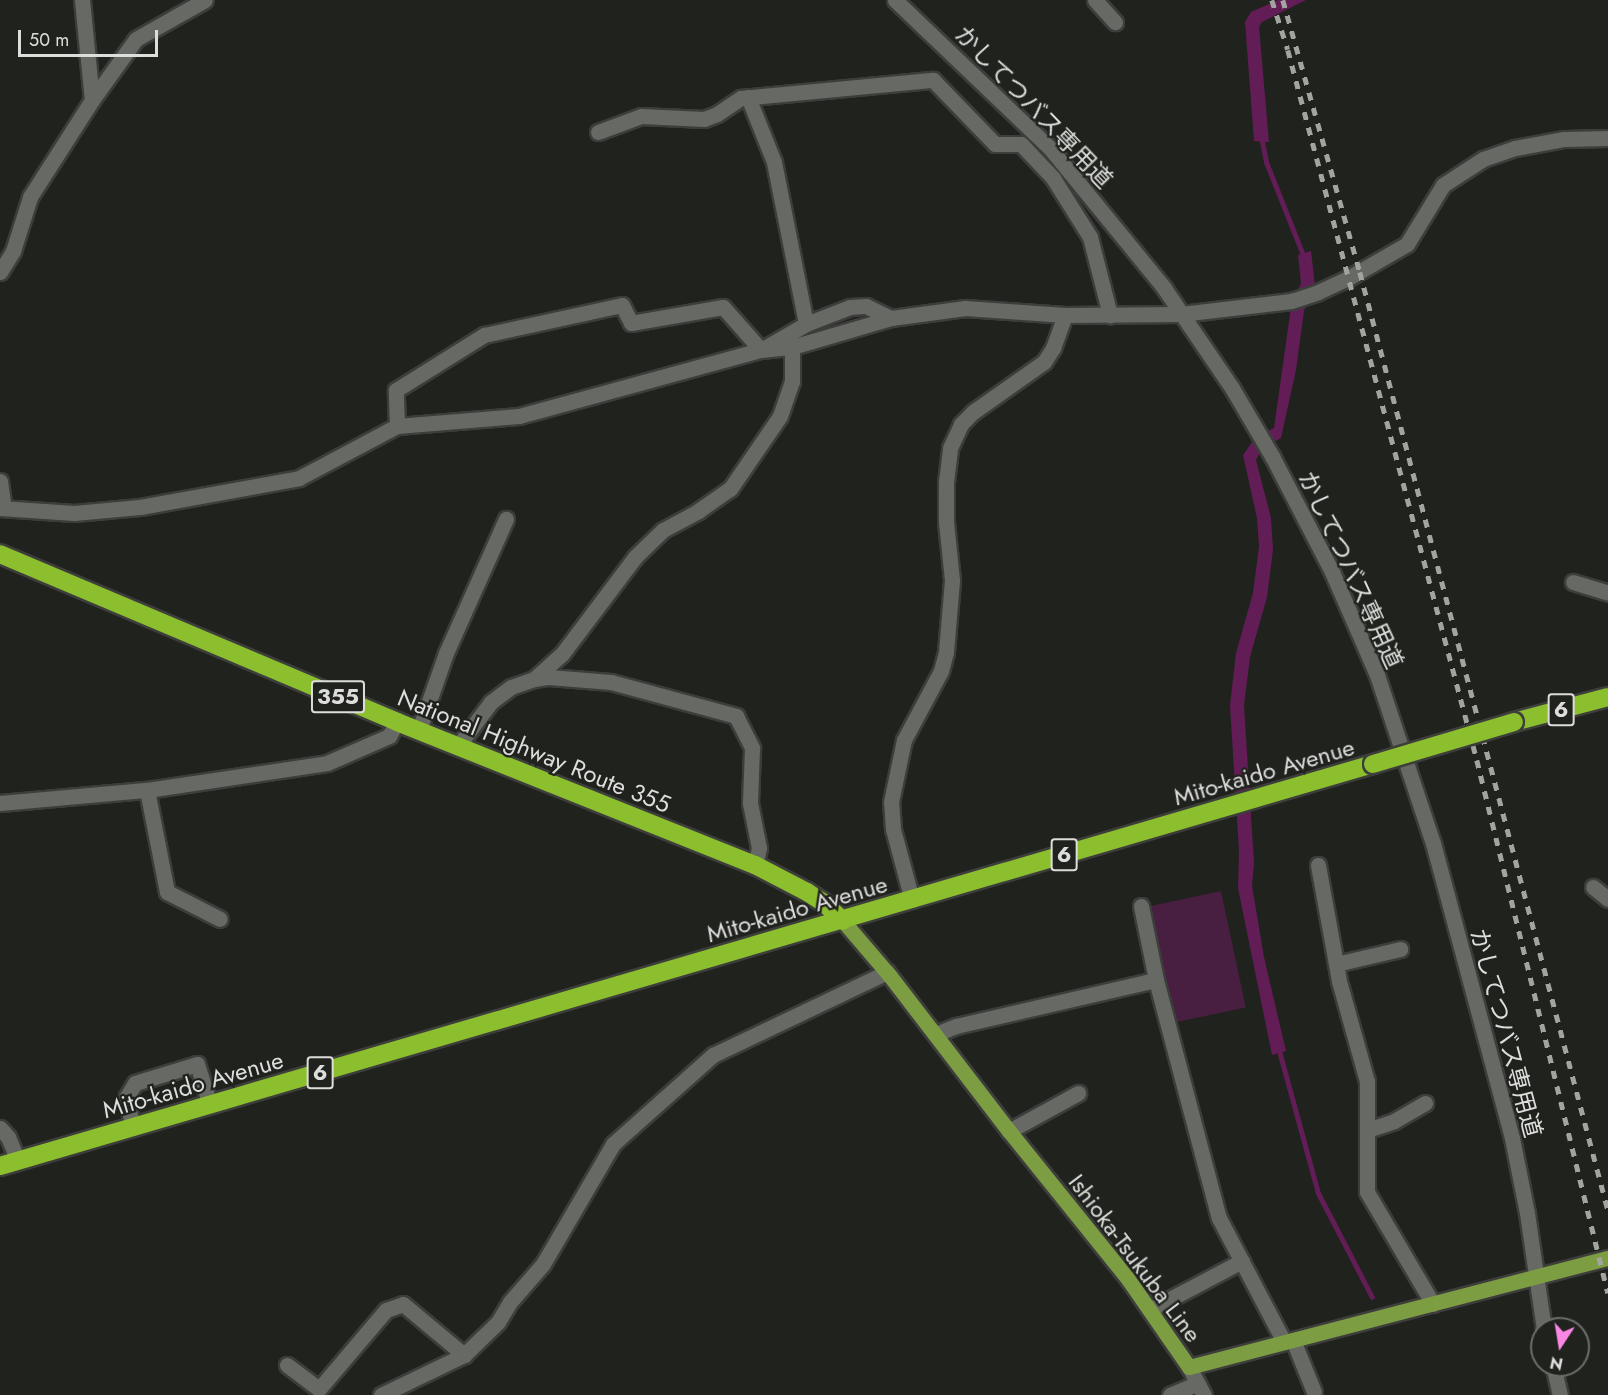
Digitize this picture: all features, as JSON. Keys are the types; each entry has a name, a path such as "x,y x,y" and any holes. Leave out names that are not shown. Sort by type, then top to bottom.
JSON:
{"highway":[{"name":"National Highway Route 355","path":"0,554 397,722 755,865 816,897 843,921"},
{"name":"Mito-kaido Avenue","path":"0,1166 843,921 1514,722 1608,697"}],"main road":[{"name":"Ishioka-Tsukuba Line","path":"843,921 887,972 1151,1309 1189,1367 1608,1258"}],"street":[{"path":"82,0 92,100"},
{"path":"0,272 13,251 30,197 92,100 136,39 205,0"},
{"name":"かしてつバス専用道","path":"895,0 1050,148 1121,234 1181,314 1232,388 1273,458 1332,572 1377,675 1433,843 1512,1138 1527,1213 1542,1317"},
{"path":"1095,0 1115,22"},
{"path":"598,132 641,116 704,119 717,114 741,98 933,80 994,144 1021,144 1053,177 1090,237 1110,315"},
{"path":"748,97 774,162 806,324"},
{"path":"0,481 2,508 74,513 140,507 299,478 397,426 519,416 761,350 792,347 891,318 965,308 1065,315 1181,314 1291,301 1350,278 1407,244 1443,185 1469,167 1515,148 1564,139 1608,138"},
{"path":"397,426 396,390 484,335 622,305 631,323 723,307 761,350"},
{"path":"761,350 806,324 850,307 866,306 891,318"},
{"path":"912,900 893,829 891,802 904,740 941,671 951,620 952,580 946,482 950,448 962,424 973,412 1044,362 1053,348 1065,315"},
{"path":"534,679 562,654 635,557 663,530 698,511 730,489 737,480 780,416 792,382 792,347"},
{"path":"419,730 446,653 506,519"},
{"path":"1573,582 1608,592"},
{"path":"458,746 491,702 511,687 534,679 549,677 611,682 736,716 752,748 750,803 759,848 755,865"},
{"path":"0,803 147,790 327,764 389,736 397,722"},
{"path":"147,790 167,892 220,919"},
{"path":"1318,865 1336,964 1367,1081 1367,1192 1433,1304"},
{"path":"1593,887 1608,899"},
{"path":"1141,906 1156,980 1219,1218 1289,1341 1314,1392"},
{"path":"1336,964 1400,949"},
{"path":"381,1395 464,1355 498,1322 510,1302 543,1264 613,1144 713,1055 887,972"},
{"path":"936,1034 956,1026 1156,980"},
{"path":"134,1128 126,1098 135,1083 197,1064 210,1105"},
{"path":"1010,1131 1078,1093"},
{"path":"1367,1131 1394,1121 1425,1104"},
{"path":"0,1128 8,1137 18,1161"},
{"path":"1151,1309 1242,1261"},
{"path":"287,1365 325,1392 386,1310 403,1304 464,1355"},
{"path":"1170,1395 1201,1389 1189,1367"},
{"path":"1556,1377 1560,1395"}],"shaded area":[{"path":"1278,0 1306,0 1262,22 1259,27 1269,142 1254,141 1245,22 1251,12"},
{"path":"1311,251 1315,286 1304,311 1296,370 1281,438 1262,449 1256,460 1271,518 1273,550 1267,597 1250,657 1244,705 1254,863 1252,886 1264,957 1286,1051 1272,1055 1238,888 1239,851 1230,705 1236,653 1253,593 1259,547 1257,518 1243,455 1255,438 1274,428 1291,307 1301,283 1298,255"},
{"path":"1221,891 1246,1007 1174,1023 1150,906"}],"waterway":[{"path":"1261,136 1266,162 1305,260"},
{"path":"1278,1047 1318,1193 1372,1297"}],"railway":[{"path":"1272,0 1288,50 1477,760 1608,1293"},
{"path":"1283,0 1360,272 1608,1210"}]}
